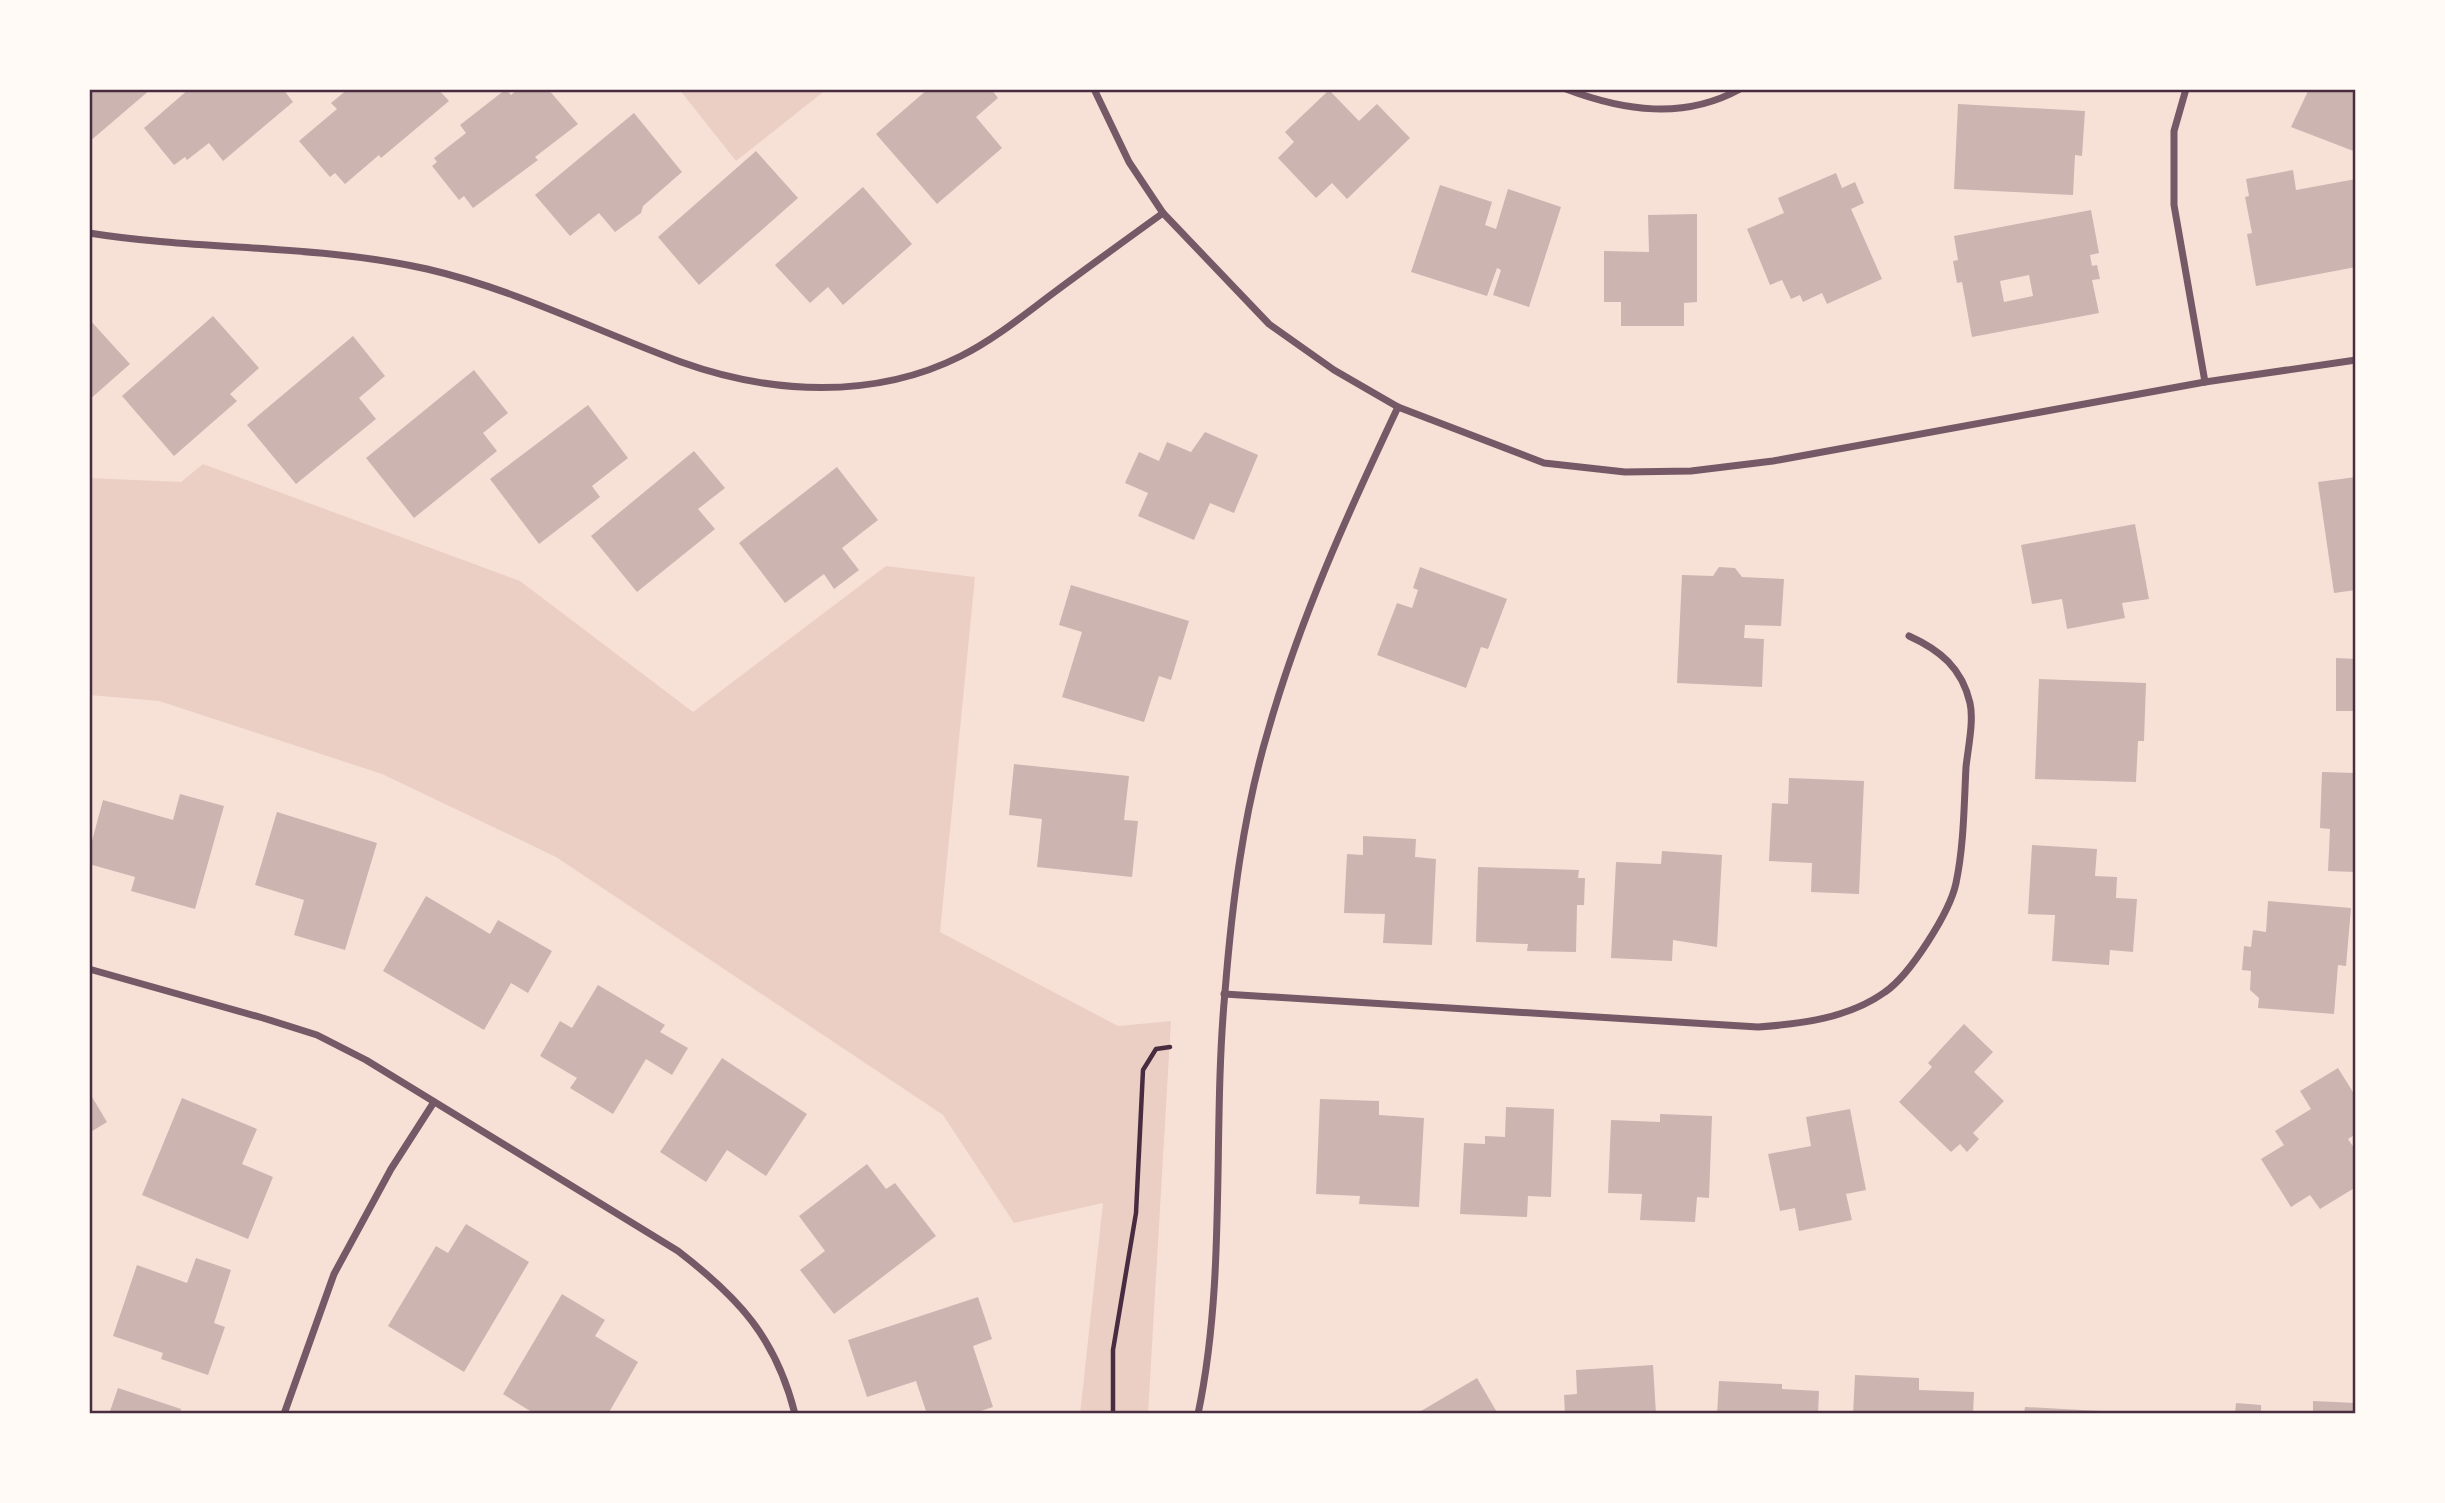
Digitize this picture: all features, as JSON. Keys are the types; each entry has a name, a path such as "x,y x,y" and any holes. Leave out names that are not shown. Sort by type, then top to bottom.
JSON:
{"street":[{"path":"1094,89 1129,162 1163,213 1269,324 1334,370 1398,407 1544,463 1625,472 1691,471 1773,461 2205,382 2356,360"},
{"path":"1566,89 1605,104 1648,110 1690,109 1741,89"},
{"path":"2186,89 2174,131 2174,205 2205,382"},
{"path":"89,233 187,244 322,253 428,269 480,284 730,378 810,388 849,386 922,373 961,356 1001,332 1163,213"},
{"path":"1198,1414 1204,1387 1215,1248 1224,994 1238,877 1267,732 1296,643 1334,543 1398,407"},
{"path":"1224,994 1758,1027 1800,1024 1844,1012 1885,992 1920,956 1956,885 1962,838 1970,704 1954,668 1936,648 1909,636"},
{"path":"89,970 317,1035 434,1102 678,1251 720,1283 754,1320 775,1354 795,1414"},
{"path":"284,1414 334,1273 391,1169 434,1102"}],"path":[{"path":"1113,1414 1113,1350 1136,1213 1143,1070 1156,1049 1170,1047"}],"shaded area":[{"path":"679,89 827,89 736,161"},
{"path":"203,464 520,581 693,712 886,566 975,577 940,932 1118,1026 1171,1021 1148,1414 1080,1414 1103,1203 1014,1223 943,1115 556,857 382,774 159,701 89,695 89,478 181,482"}],"building":[{"path":"89,89 151,89 89,142"},
{"path":"189,89 283,89 293,102 223,161 209,143 187,160 185,157 174,165 144,128"},
{"path":"348,89 438,89 449,101 381,158 379,155 345,184 335,173 330,177 299,141 337,109 331,103"},
{"path":"506,89 511,95 518,89 548,89 578,124 535,157 538,160 473,208 464,196 459,200 432,166 437,162 434,158 466,133 460,125"},
{"path":"928,89 991,89 998,98 976,117 1002,148 937,204 876,134"},
{"path":"2309,89 2356,89 2356,152 2291,127"},
{"path":"1329,90 1359,121 1377,104 1410,138 1347,199 1332,183 1316,198 1278,158 1294,142 1285,132"},
{"path":"1958,104 2085,111 2082,156 2075,155 2073,195 1954,189"},
{"path":"634,113 682,172 643,206 641,213 615,232 599,213 570,236 535,195"},
{"path":"756,151 798,198 699,285 658,237"},
{"path":"2293,170 2296,190 2356,179 2356,267 2256,286 2247,234 2252,233 2245,197 2249,196 2246,179"},
{"path":"1836,173 1842,188 1855,182 1864,203 1851,209 1882,279 1827,304 1822,293 1803,302 1800,295 1791,299 1782,280 1770,285 1747,229 1784,213 1778,198"},
{"path":"1440,185 1492,202 1485,225 1496,229 1508,189 1561,207 1529,307 1493,295 1501,270 1497,268 1487,296 1411,272"},
{"path":"863,187 912,244 843,305 828,287 810,303 775,265"},
{"path":"2091,210 2099,253 2090,255 2092,266 2097,265 2100,279 2092,280 2099,313 1972,337 1962,282 1957,283 1953,261 1958,260 1954,236","holes":["2029,275 2033,296 2004,302 2000,281"]},
{"path":"1697,214 1697,302 1684,303 1684,326 1621,326 1621,302 1604,302 1604,251 1649,252 1648,215"},
{"path":"213,316 259,368 230,394 237,401 174,456 122,396"},
{"path":"89,319 130,364 89,400"},
{"path":"353,336 385,376 359,398 376,419 296,484 247,425"},
{"path":"474,370 508,413 483,433 497,451 414,518 366,458"},
{"path":"588,405 628,458 592,486 600,497 539,544 490,479"},
{"path":"1205,432 1258,455 1234,513 1210,503 1194,540 1138,516 1148,493 1125,483 1139,452 1159,461 1167,442 1191,452"},
{"path":"694,451 725,488 698,509 715,529 637,592 591,536"},
{"path":"837,467 878,520 842,548 859,570 834,589 824,574 785,603 739,543"},
{"path":"2356,477 2356,590 2334,593 2318,482"},
{"path":"2135,524 2149,599 2122,603 2125,618 2067,629 2062,599 2032,604 2021,545"},
{"path":"1420,567 1507,599 1488,649 1481,647 1466,688 1377,655 1397,603 1412,608 1418,590 1413,588"},
{"path":"1719,567 1735,568 1742,577 1784,579 1781,626 1745,625 1744,638 1764,639 1762,687 1677,683 1682,575 1713,576"},
{"path":"1071,585 1189,621 1171,680 1159,676 1144,722 1062,697 1082,632 1059,625"},
{"path":"2336,658 2356,659 2356,711 2336,711"},
{"path":"2039,679 2146,683 2144,741 2138,741 2136,782 2035,779"},
{"path":"1014,764 1129,776 1124,820 1138,821 1132,877 1037,867 1042,819 1009,815"},
{"path":"2322,772 2356,773 2356,872 2328,871 2330,829 2320,828"},
{"path":"1789,778 1864,781 1859,894 1811,892 1812,863 1769,861 1772,803 1788,804"},
{"path":"180,794 224,806 195,909 131,891 135,877 89,864 89,852 103,800 173,820"},
{"path":"277,812 377,843 345,950 294,935 304,900 255,885"},
{"path":"1363,836 1416,839 1415,857 1436,859 1432,945 1383,943 1385,914 1344,913 1347,854 1363,855"},
{"path":"2032,845 2097,849 2095,876 2117,877 2116,898 2137,899 2133,952 2110,950 2109,965 2052,961 2055,915 2028,914"},
{"path":"1662,851 1722,855 1717,947 1673,940 1672,961 1611,958 1616,862 1661,864"},
{"path":"1478,867 1579,870 1578,878 1585,878 1584,905 1577,905 1576,952 1527,951 1528,944 1476,942"},
{"path":"426,896 490,934 498,920 552,951 528,993 511,983 484,1030 383,971"},
{"path":"2268,901 2351,908 2346,966 2338,965 2334,1014 2258,1008 2259,998 2250,990 2251,971 2242,970 2244,946 2251,947 2253,930 2266,932"},
{"path":"598,985 665,1025 660,1032 688,1048 672,1075 646,1059 613,1114 570,1088 577,1078 540,1056 560,1021 572,1028"},
{"path":"1964,1024 1993,1052 1974,1072 2004,1101 1973,1133 1979,1139 1967,1152 1960,1144 1951,1152 1899,1102 1932,1067 1928,1063"},
{"path":"722,1058 807,1114 766,1176 727,1150 706,1182 660,1152"},
{"path":"2338,1068 2356,1097 2356,1134 2348,1139 2356,1151 2356,1187 2320,1209 2310,1195 2291,1207 2261,1159 2284,1145 2275,1131 2311,1109 2300,1091"},
{"path":"89,1092 107,1122 89,1133"},
{"path":"182,1098 257,1129 242,1164 273,1177 248,1239 142,1195"},
{"path":"1320,1099 1379,1101 1379,1115 1424,1118 1419,1207 1359,1204 1360,1196 1316,1194"},
{"path":"1506,1107 1554,1109 1551,1197 1528,1196 1527,1217 1460,1214 1464,1143 1485,1144 1485,1136 1505,1137"},
{"path":"1850,1109 1866,1190 1846,1194 1852,1220 1799,1231 1795,1208 1780,1211 1768,1154 1811,1146 1806,1117"},
{"path":"1660,1114 1712,1116 1709,1198 1697,1197 1695,1222 1640,1220 1642,1194 1608,1193 1611,1120 1660,1122"},
{"path":"867,1164 886,1189 895,1183 936,1236 834,1314 800,1270 825,1251 799,1216"},
{"path":"466,1224 529,1262 464,1372 388,1326 436,1246 448,1253"},
{"path":"196,1258 231,1270 214,1323 225,1327 208,1375 161,1359 163,1353 113,1336 137,1265 187,1283"},
{"path":"562,1294 605,1320 595,1336 638,1362 608,1414 535,1414 503,1394"},
{"path":"978,1297 992,1339 973,1346 993,1407 971,1414 927,1414 916,1381 867,1397 848,1340"},
{"path":"1653,1365 1656,1414 1565,1414 1564,1395 1577,1394 1576,1370"},
{"path":"1855,1375 1919,1378 1919,1390 1974,1392 1973,1414 1853,1414"},
{"path":"1477,1378 1498,1414 1416,1414"},
{"path":"1719,1381 1782,1384 1782,1389 1819,1391 1818,1414 1717,1414"},
{"path":"118,1388 181,1409 180,1414 109,1414"},
{"path":"2313,1401 2356,1403 2356,1414 2313,1414"},
{"path":"2236,1403 2261,1405 2261,1414 2235,1414"},
{"path":"2025,1407 2100,1411 2099,1414 2024,1414"}]}
